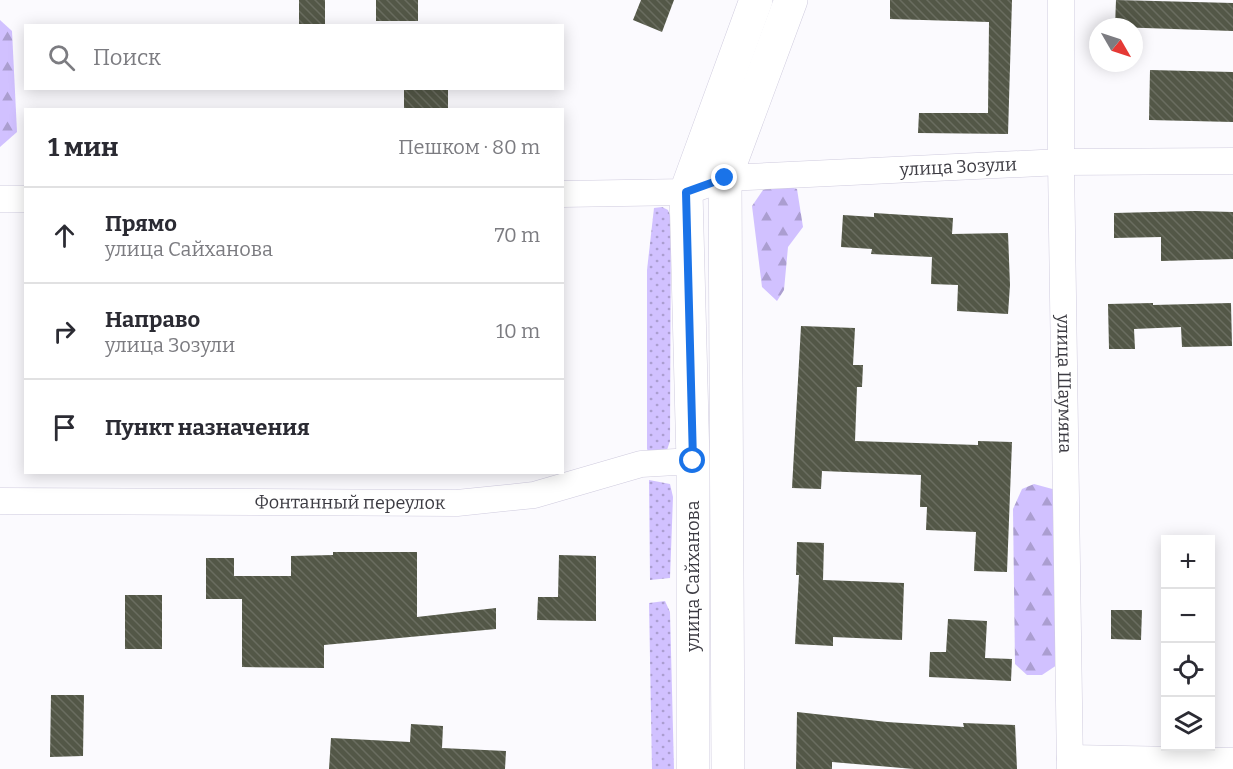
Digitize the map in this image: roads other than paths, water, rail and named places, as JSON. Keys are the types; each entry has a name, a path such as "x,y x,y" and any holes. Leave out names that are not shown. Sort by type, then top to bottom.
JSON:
{"main road":[{"name":"улица Сайханова","path":"693,769 693,461 686,192 756,0"},
{"name":"улица Сайханова","path":"728,769 725,178 791,0"}],"street":[{"name":"улица Шаумяна","path":"1061,0 1061,162 1070,763"},
{"name":"улица Зозули","path":"564,194 686,192 725,178 1061,162 1233,161"},
{"path":"0,199 24,199"},
{"name":"Фонтанный переулок","path":"0,501 457,503 534,495 641,464 693,461"},
{"path":"1070,763 1233,761"}]}
